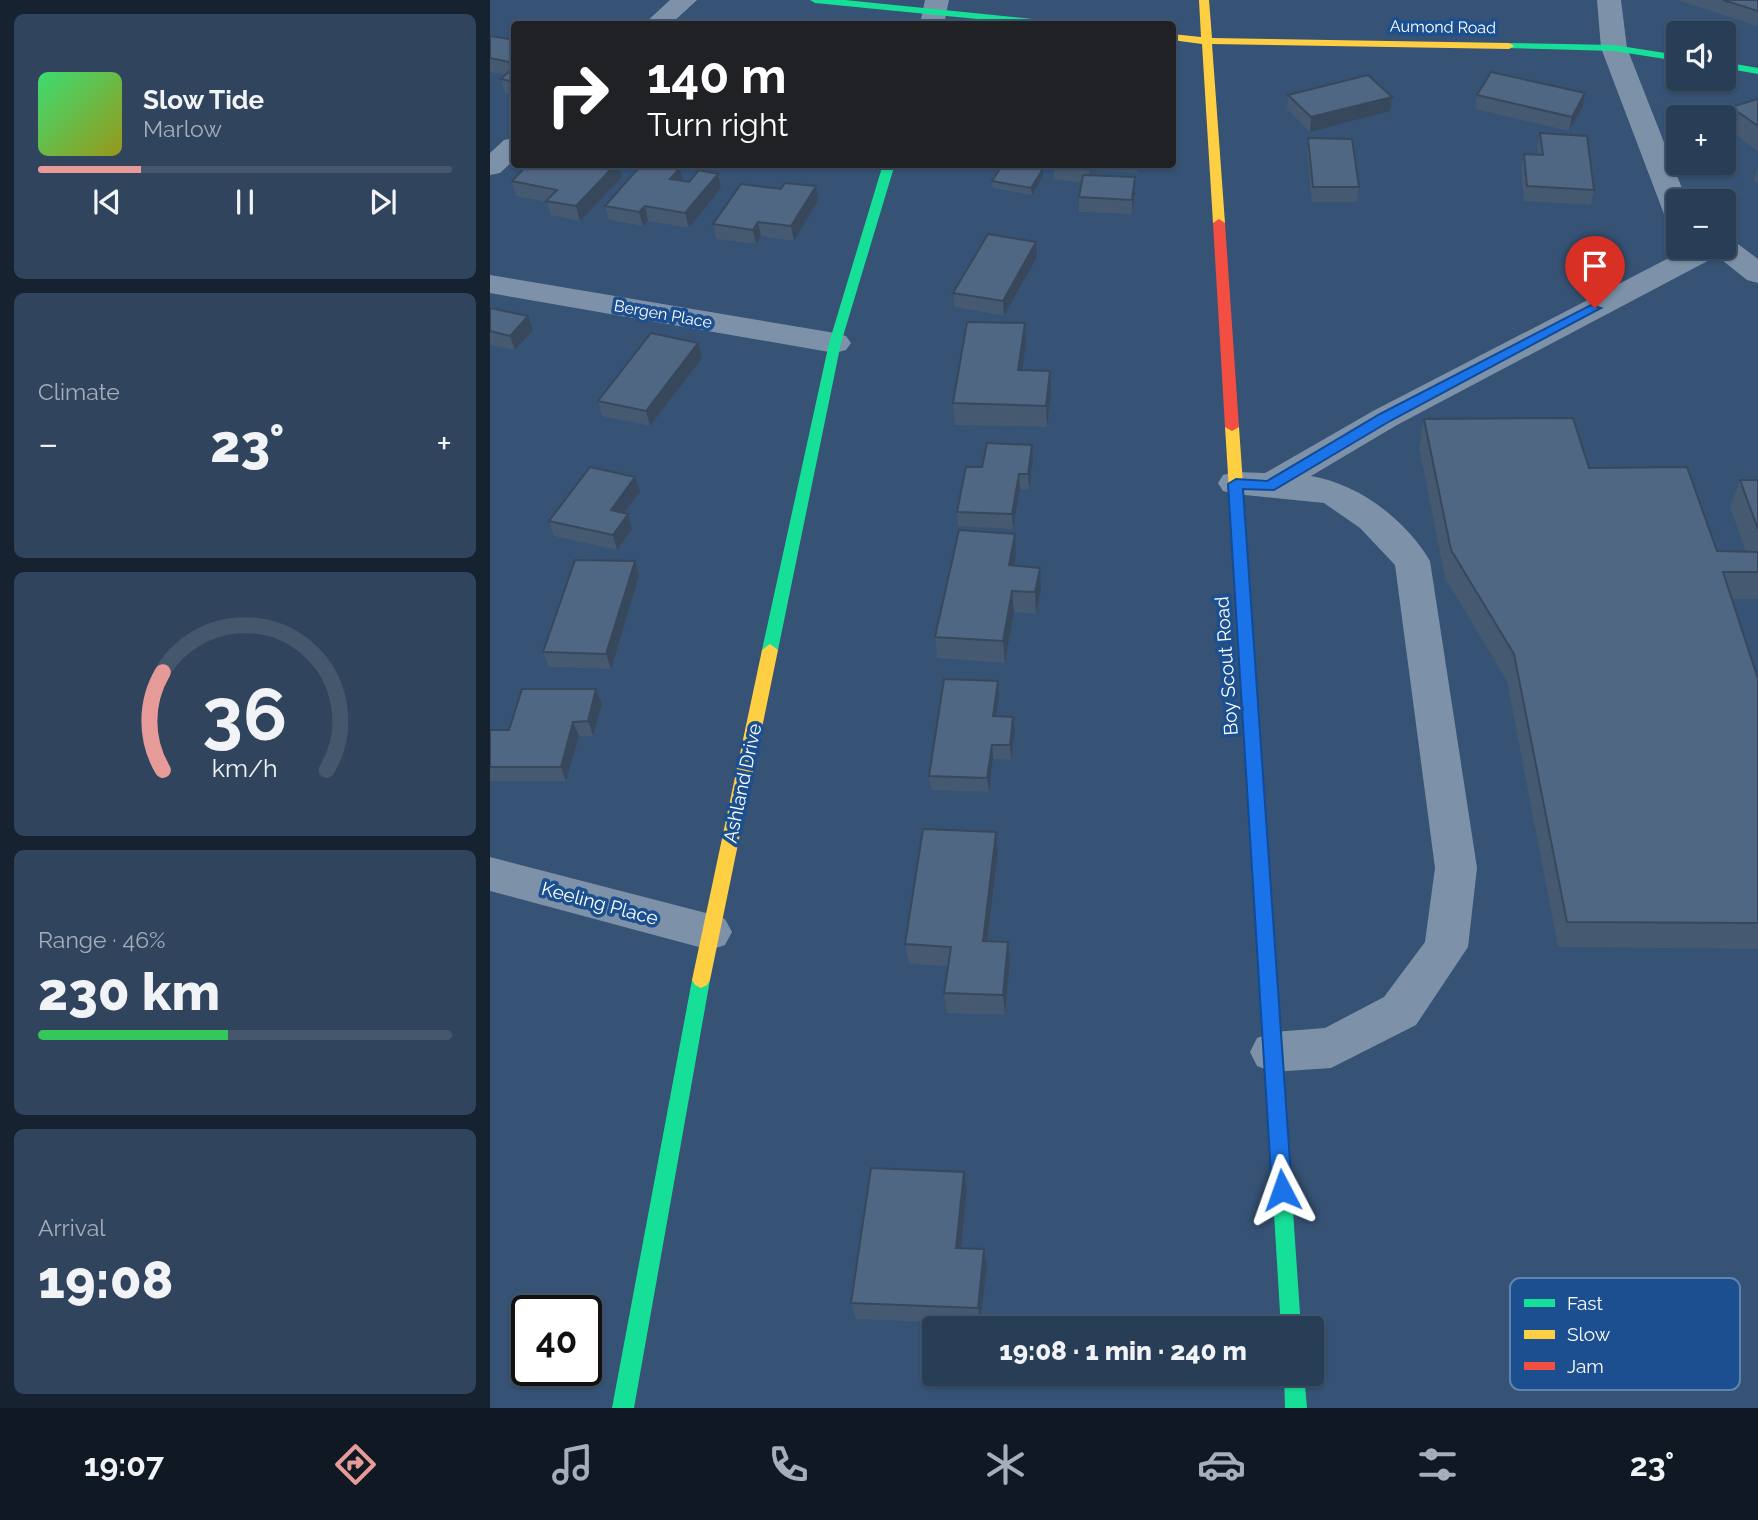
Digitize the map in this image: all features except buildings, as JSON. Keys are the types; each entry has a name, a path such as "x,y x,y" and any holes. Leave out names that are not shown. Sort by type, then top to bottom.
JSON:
{"street":[{"path":"660,21 685,0"},
{"path":"815,0 1023,21"},
{"name":"Boy Scout Road","path":"1204,0 1252,485 1273,1052 1290,1316"},
{"path":"1609,0 1614,48 1668,189"},
{"name":"Aumond Road","path":"1176,37 1206,41 1614,48 1666,56"},
{"path":"1736,67 1758,71"},
{"path":"490,167 511,149"},
{"name":"Ashland Drive","path":"623,1408 710,932 835,343 888,168"},
{"path":"1736,257 1758,274"},
{"path":"1252,485 1689,259"},
{"name":"Bergen Place","path":"490,284 835,343"},
{"path":"1252,485 1324,490 1350,503 1380,527 1412,561 1456,868 1446,947 1400,1011 1331,1048 1273,1052"},
{"name":"Keeling Place","path":"490,874 710,932"},
{"path":"1295,1386 1296,1408"}],"traffic: fast":[{"path":"815,0 1022,21"},
{"path":"1509,46 1614,48 1666,56"},
{"path":"1736,67 1758,71"},
{"path":"770,650 835,343 888,168"},
{"path":"1254,757 1290,1316"},
{"path":"623,1408 701,980"},
{"path":"1295,1386 1296,1408"}],"traffic: slow":[{"path":"1204,0 1219,223"},
{"path":"1176,37 1206,41 1509,46"},
{"path":"1232,427 1254,757"},
{"path":"701,980 770,650"}],"traffic: jam":[{"path":"1219,223 1232,427"}],"route":[{"path":"1282,1190 1236,484 1269,486 1385,418 1595,308"}]}
